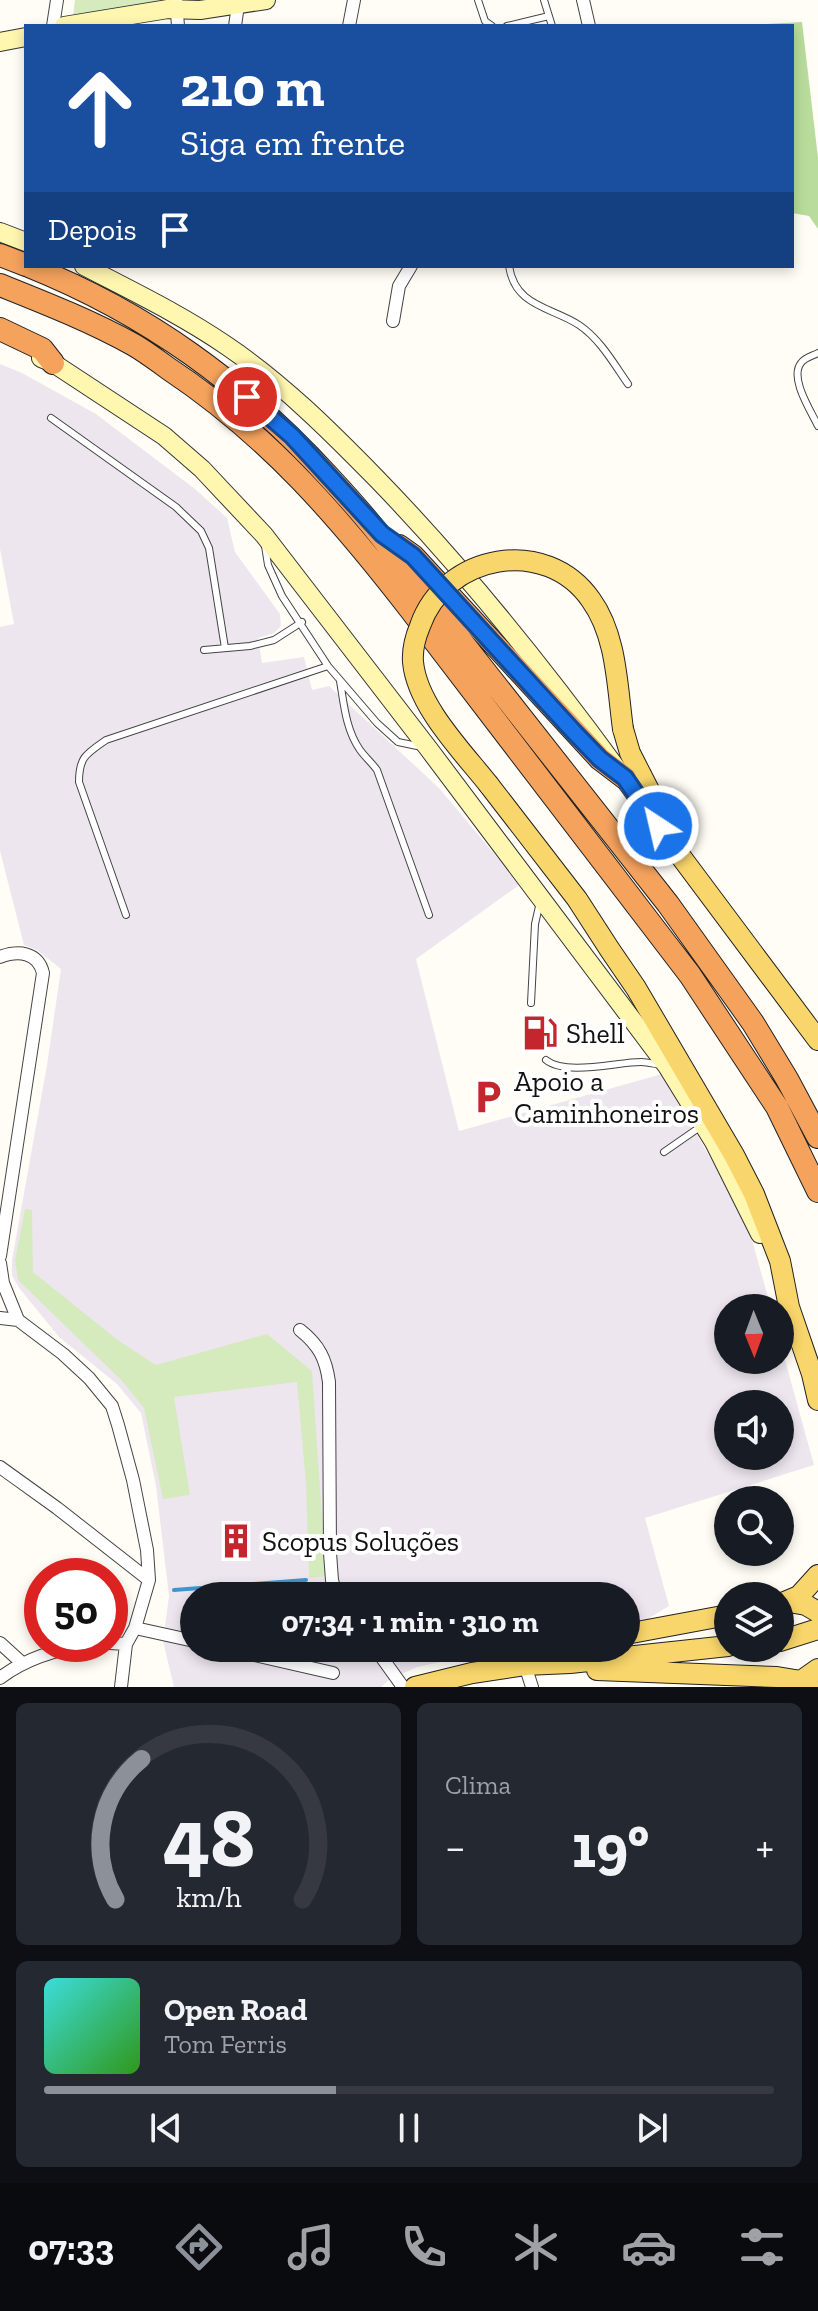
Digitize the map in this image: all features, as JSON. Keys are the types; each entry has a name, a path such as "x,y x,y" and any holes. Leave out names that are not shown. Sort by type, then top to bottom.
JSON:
{"highway":[{"path":"0,255 24,264"},
{"path":"35,268 75,284 150,325 225,378 292,436 382,534 403,567 694,940 753,1023 818,1137"},
{"path":"0,285 134,345 181,376 242,423 287,464 323,503 410,609 690,975 777,1107 818,1191"},
{"path":"0,329 42,349 53,363"},
{"path":"382,534 413,556 573,731 600,759 625,778"}],"main road":[{"path":"83,24 266,0"},
{"path":"144,24 177,14"},
{"path":"0,42 24,37"},
{"path":"0,232 24,241"},
{"path":"88,268 149,299 227,345 280,386 342,442 419,522 478,589 625,778 818,1040"},
{"path":"0,340 53,363 164,436 202,469 264,535 667,1066 704,1124 752,1216 784,1294"},
{"path":"658,826 655,802 630,753 623,729 612,650 602,616 590,597 576,583 551,567 536,562 505,560 480,565 444,587 425,610 415,640 413,661 418,684 438,719 585,912 636,988 754,1194 780,1261 786,1294"},
{"path":"794,1322 818,1400"},
{"path":"794,1598 818,1575"},
{"path":"794,1604 806,1605 818,1612"},
{"path":"640,1631 714,1618"},
{"path":"794,1637 818,1629"},
{"path":"640,1655 714,1647"},
{"path":"525,1665 530,1662"},
{"path":"415,1687 472,1673 561,1662"},
{"path":"608,1662 810,1679"}],"street":[{"path":"53,24 57,0"},
{"path":"349,24 354,0"},
{"path":"583,0 589,24"},
{"path":"235,24 238,5"},
{"path":"393,321 399,286 410,268"},
{"path":"0,957 19,952 29,955 42,968 43,979 0,1256"},
{"path":"0,1263 3,1283 18,1320"},
{"path":"0,1318 18,1320 63,1354 89,1378 112,1406 133,1480 147,1550 149,1580 135,1628 128,1640"},
{"path":"300,1330 320,1350 329,1382 332,1582"},
{"path":"0,1467 149,1580"},
{"path":"135,1628 180,1638"},
{"path":"0,1643 22,1663"},
{"path":"0,1678 25,1662"},
{"path":"121,1687 124,1662"},
{"path":"285,1662 333,1673"},
{"path":"385,1662 403,1687"},
{"path":"525,1665 532,1687"}],"lane":[{"path":"478,0 485,21 489,24"},
{"path":"544,0 551,24"},
{"path":"515,24 549,16"},
{"path":"509,268 518,288 527,298 540,308 579,325 599,343 628,384"},
{"path":"818,353 802,361 796,377 818,426"},
{"path":"51,418 176,507 201,531 209,548 225,648"},
{"path":"264,535 268,565 282,596 302,622 328,666 377,723 398,742 428,748"},
{"path":"204,650 250,646 274,640 302,622"},
{"path":"126,915 79,782 79,766 86,754 106,740 328,666"},
{"path":"340,681 353,737 377,770 429,915"},
{"path":"531,1003 535,924 541,898"},
{"path":"546,1060 552,1065 567,1066 642,1062 667,1066"},
{"path":"664,1152 704,1124"}],"shaded area":[{"path":"0,364 96,414 195,489 227,518 235,552 280,614 281,626 274,633 258,638 262,663 304,657 312,690 329,686 439,788 517,881 519,885 416,959 459,1131 662,1074 747,1222 767,1294 714,1294 714,1374 789,1374 793,1390 714,1390 714,1470 794,1470 794,1393 814,1465 747,1486 714,1486 714,1496 645,1518 669,1606 640,1621 640,1582 180,1582 180,1662 440,1662 417,1667 381,1687 174,1687 163,1641 169,1596 156,1486 141,1413 117,1384 59,1337 12,1276 12,1260 61,969 37,950 24,945 0,851 0,627 14,624 0,549"}],"green space":[{"path":"75,0 159,0 160,3 73,17"},
{"path":"802,22 818,158 818,229 809,216 794,213 794,24 766,24"},
{"path":"25,1209 32,1210 33,1272 119,1341 156,1365 267,1334 312,1371 326,1576 309,1578 306,1484 297,1382 174,1397 190,1495 163,1499 144,1408 122,1381 18,1280 15,1260"}],"waterway":[{"path":"174,1590 306,1580"}],"place":[{"name":"Shell","path":"540,1033"},
{"name":"Apoio a Caminhoneiros","path":"488,1097"},
{"name":"Scopus Soluções","path":"236,1541"}],"route":[{"path":"247,397 292,436 382,534 413,556 573,731 611,769 625,778 658,826"}]}
